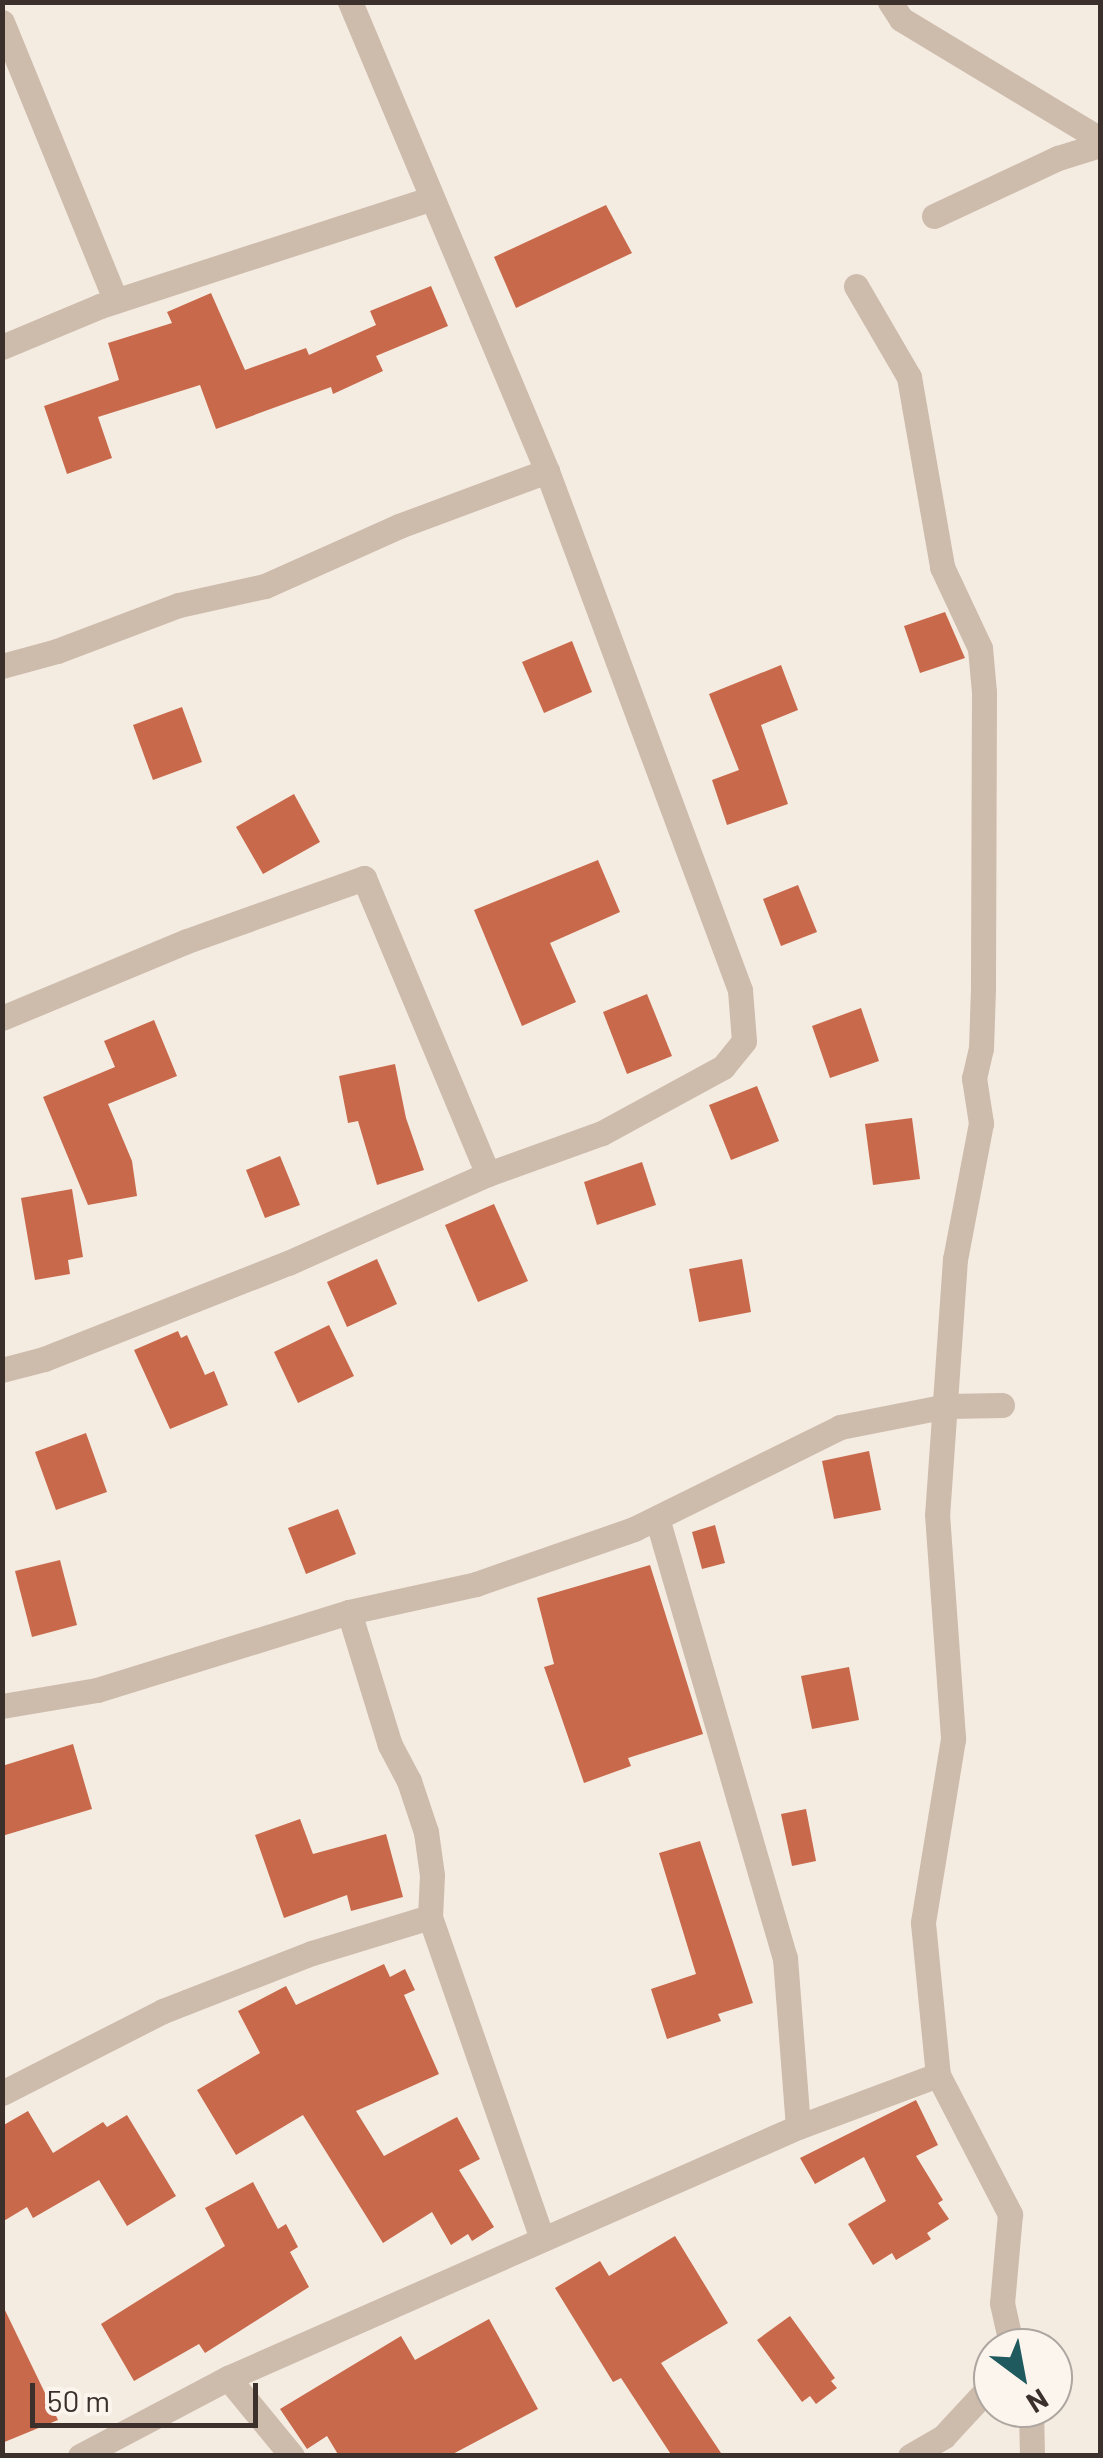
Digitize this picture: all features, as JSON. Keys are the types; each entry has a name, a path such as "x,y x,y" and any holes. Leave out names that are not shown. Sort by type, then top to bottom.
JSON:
{"street":[{"path":"2,1370 44,1359 270,1270 488,1174 602,1133 723,1067 744,1042 740,990 547,471 350,2"},
{"path":"890,2 901,19 1100,142"},
{"path":"3,26 116,301"},
{"path":"934,216 1100,142"},
{"path":"2,347 116,301 430,200"},
{"path":"856,286 908,377 942,567 980,648 986,867 980,925 981,1048 974,1078 980,1122 955,1259 937,1514 953,1739 923,1923 938,2075 1010,2214 1002,2303 1005,2328"},
{"path":"2,666 57,651 179,605 265,586 399,526 547,471"},
{"path":"2,1018 187,941 364,878 488,1174"},
{"path":"2,1706 97,1690 349,1612 476,1584 658,1518 840,1427 947,1406 1002,1405"},
{"path":"658,1518 785,1958 793,2014 798,2127"},
{"path":"349,1612 390,1744 426,1832 432,1875 430,1917 542,2239"},
{"path":"2,2092 163,2011 312,1954 430,1917"},
{"path":"80,2456 228,2378 798,2127 938,2075"},
{"path":"228,2378 292,2456"},
{"path":"910,2456 944,2436 973,2405"},
{"path":"1031,2428 1032,2456"}],"building":[{"path":"606,205 632,253 516,308 494,257"},
{"path":"431,286 448,326 376,356 383,371 333,394 331,387 216,429 200,385 98,417 112,458 67,474 44,406 119,380 108,343 172,323 167,312 211,293 245,370 306,348 309,355 376,325 370,311"},
{"path":"945,612 965,658 920,673 904,626"},
{"path":"572,641 592,692 544,713 522,662"},
{"path":"781,665 798,710 761,725 788,804 727,825 712,780 739,770 709,694"},
{"path":"182,707 202,762 153,780 133,725"},
{"path":"294,794 320,842 263,874 236,827"},
{"path":"598,860 620,912 550,943 576,1002 522,1026 474,910"},
{"path":"798,885 817,932 781,946 763,899"},
{"path":"647,994 672,1056 627,1074 603,1012"},
{"path":"861,1008 879,1061 830,1078 812,1026"},
{"path":"154,1020 177,1076 108,1104 132,1161 137,1196 88,1205 43,1097 115,1067 104,1041"},
{"path":"395,1064 406,1118 424,1170 377,1185 358,1121 348,1123 339,1076"},
{"path":"757,1086 779,1141 731,1160 709,1105"},
{"path":"912,1118 920,1179 873,1185 865,1124"},
{"path":"280,1156 300,1205 265,1218 246,1170"},
{"path":"642,1162 656,1205 597,1225 584,1182"},
{"path":"72,1189 83,1257 68,1260 70,1274 35,1280 21,1198"},
{"path":"494,1204 528,1281 478,1302 445,1225"},
{"path":"377,1259 397,1304 347,1327 327,1282"},
{"path":"742,1259 751,1312 699,1322 689,1269"},
{"path":"329,1325 354,1376 298,1403 274,1352"},
{"path":"178,1331 181,1338 187,1335 205,1375 214,1371 228,1405 170,1429 134,1350"},
{"path":"86,1433 107,1492 56,1510 35,1452"},
{"path":"869,1451 881,1510 834,1519 822,1461"},
{"path":"338,1509 356,1554 306,1574 288,1528"},
{"path":"715,1525 725,1563 702,1569 692,1532"},
{"path":"60,1560 77,1625 32,1637 15,1571"},
{"path":"650,1565 703,1734 628,1758 631,1766 584,1783 544,1667 554,1664 537,1598"},
{"path":"849,1667 859,1720 812,1729 801,1676"},
{"path":"73,1744 92,1809 2,1836 2,1766"},
{"path":"806,1809 816,1861 792,1866 781,1814"},
{"path":"300,1819 313,1854 386,1834 403,1897 351,1911 347,1895 284,1918 255,1835"},
{"path":"700,1841 753,2003 718,2014 721,2021 667,2039 651,1989 696,1974 659,1853"},
{"path":"384,1964 390,1977 405,1969 415,1990 404,1995 439,2074 356,2111 384,2156 457,2117 480,2159 459,2170 494,2227 472,2241 468,2234 451,2245 432,2212 383,2243 303,2115 236,2155 197,2090 260,2053 238,2011 286,1986 296,2005"},
{"path":"916,2100 938,2145 916,2156 943,2200 938,2203 949,2219 927,2233 931,2239 896,2260 892,2253 873,2265 848,2224 886,2201 864,2157 815,2184 800,2158"},
{"path":"28,2111 53,2153 103,2122 107,2127 127,2115 176,2196 127,2226 99,2180 33,2218 27,2207 2,2222 2,2126"},
{"path":"253,2182 278,2229 286,2224 298,2247 290,2252 309,2287 205,2353 199,2344 134,2381 101,2324 225,2246 205,2208"},
{"path":"675,2236 728,2323 661,2363 723,2456 672,2456 621,2378 613,2382 555,2288 600,2261 609,2276"},
{"path":"2,2304 58,2420 2,2443"},
{"path":"790,2316 835,2378 831,2381 837,2388 816,2404 810,2396 802,2402 757,2340"},
{"path":"489,2319 538,2409 449,2456 339,2456 327,2436 307,2449 280,2409 401,2336 415,2360"}]}
